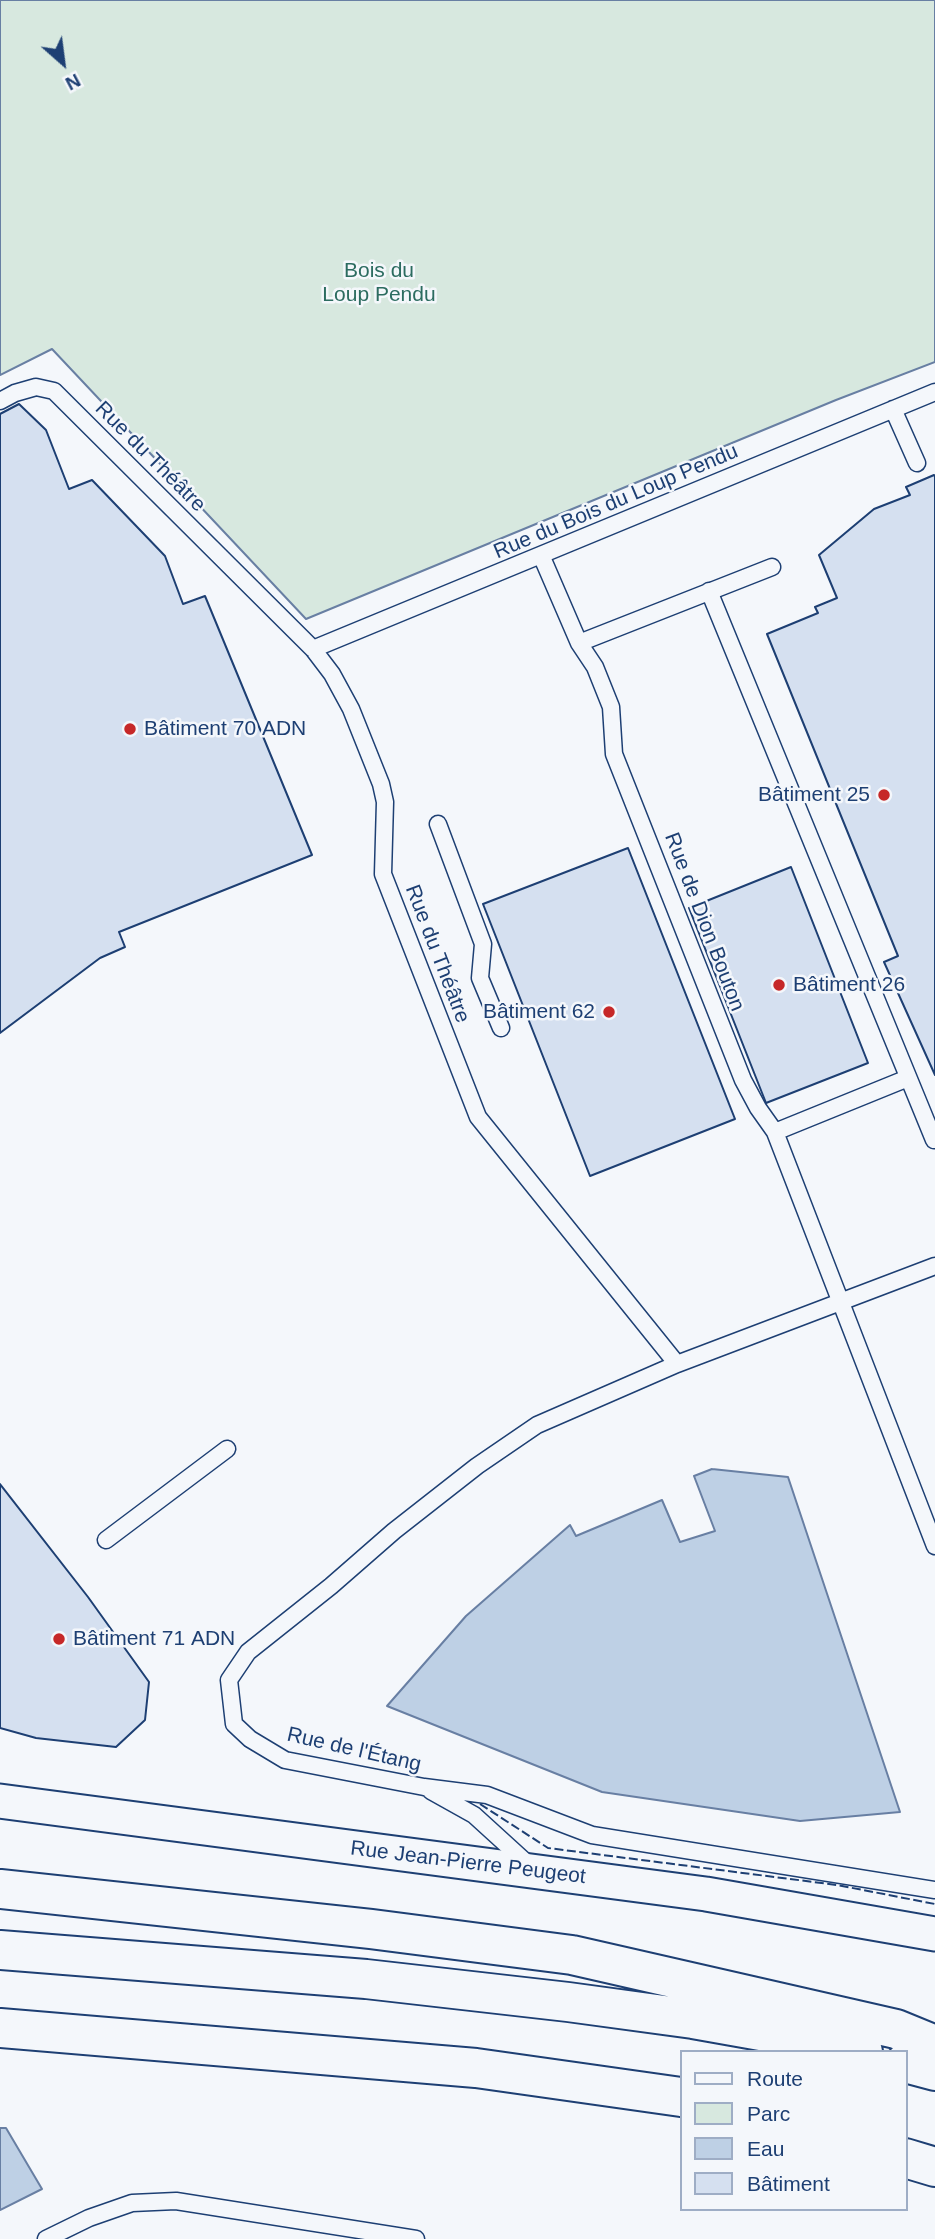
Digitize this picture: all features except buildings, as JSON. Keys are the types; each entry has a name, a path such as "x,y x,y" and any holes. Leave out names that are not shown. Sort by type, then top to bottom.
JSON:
{"highway":[{"path":"0,1889 371,1929 572,1955 897,2029 935,2045"},
{"path":"0,1950 366,1979 568,2002 694,2019 856,2050"},
{"path":"0,2028 476,2068 680,2096"},
{"path":"907,2064 935,2071"},
{"path":"907,2138 935,2144"},
{"path":"907,2159 935,2167"}],"street":[{"name":"Rue Jean-Pierre Peugeot","path":"0,1801 706,1894 935,1934"}],"lane":[{"name":"Rue du Théâtre","path":"0,401 36,387 54,391 313,649 332,674 351,709 382,784 383,874 478,1117 677,1364"},
{"name":"Rue du Bois du Loup Pendu","path":"313,649 935,392"},
{"path":"893,409 916,463"},
{"name":"Rue de Dion Bouton","path":"541,555 579,643 595,667 611,707 614,754 743,1080 775,1132 935,1546"},
{"path":"579,643 772,567"},
{"path":"709,591 934,1140"},
{"path":"438,824 483,944 480,978 501,1028"},
{"path":"775,1132 908,1078"},
{"path":"677,1364 935,1266"},
{"name":"Rue de l'Étang","path":"677,1364 537,1425 477,1466 394,1531 331,1586 248,1652 229,1680 234,1724 250,1739 285,1760 424,1787 487,1795 592,1835 935,1890"},
{"path":"106,1540 227,1449"},
{"path":"424,1787 474,1815 537,1872"},
{"path":"47,2239 89,2218 132,2203 176,2201 416,2239"}],"green space":[{"name":"Bois du Loup Pendu","path":"0,0 935,0 935,362 836,400 306,619 52,349 0,375"}],"water":[{"path":"712,1469 788,1477 900,1812 800,1821 602,1792 387,1706 466,1616 570,1525 576,1536 662,1500 680,1542 715,1531 694,1476"},
{"path":"0,2128 6,2128 42,2189 0,2210"}],"fence":[{"path":"480,1804 548,1848 837,1885 935,1904"}],"place":[{"name":"Bâtiment 70 ADN","path":"130,729"},
{"name":"Bâtiment 25","path":"884,795"},
{"name":"Bâtiment 26","path":"779,985"},
{"name":"Bâtiment 62","path":"609,1012"},
{"name":"Bâtiment 71 ADN","path":"59,1639"}]}
